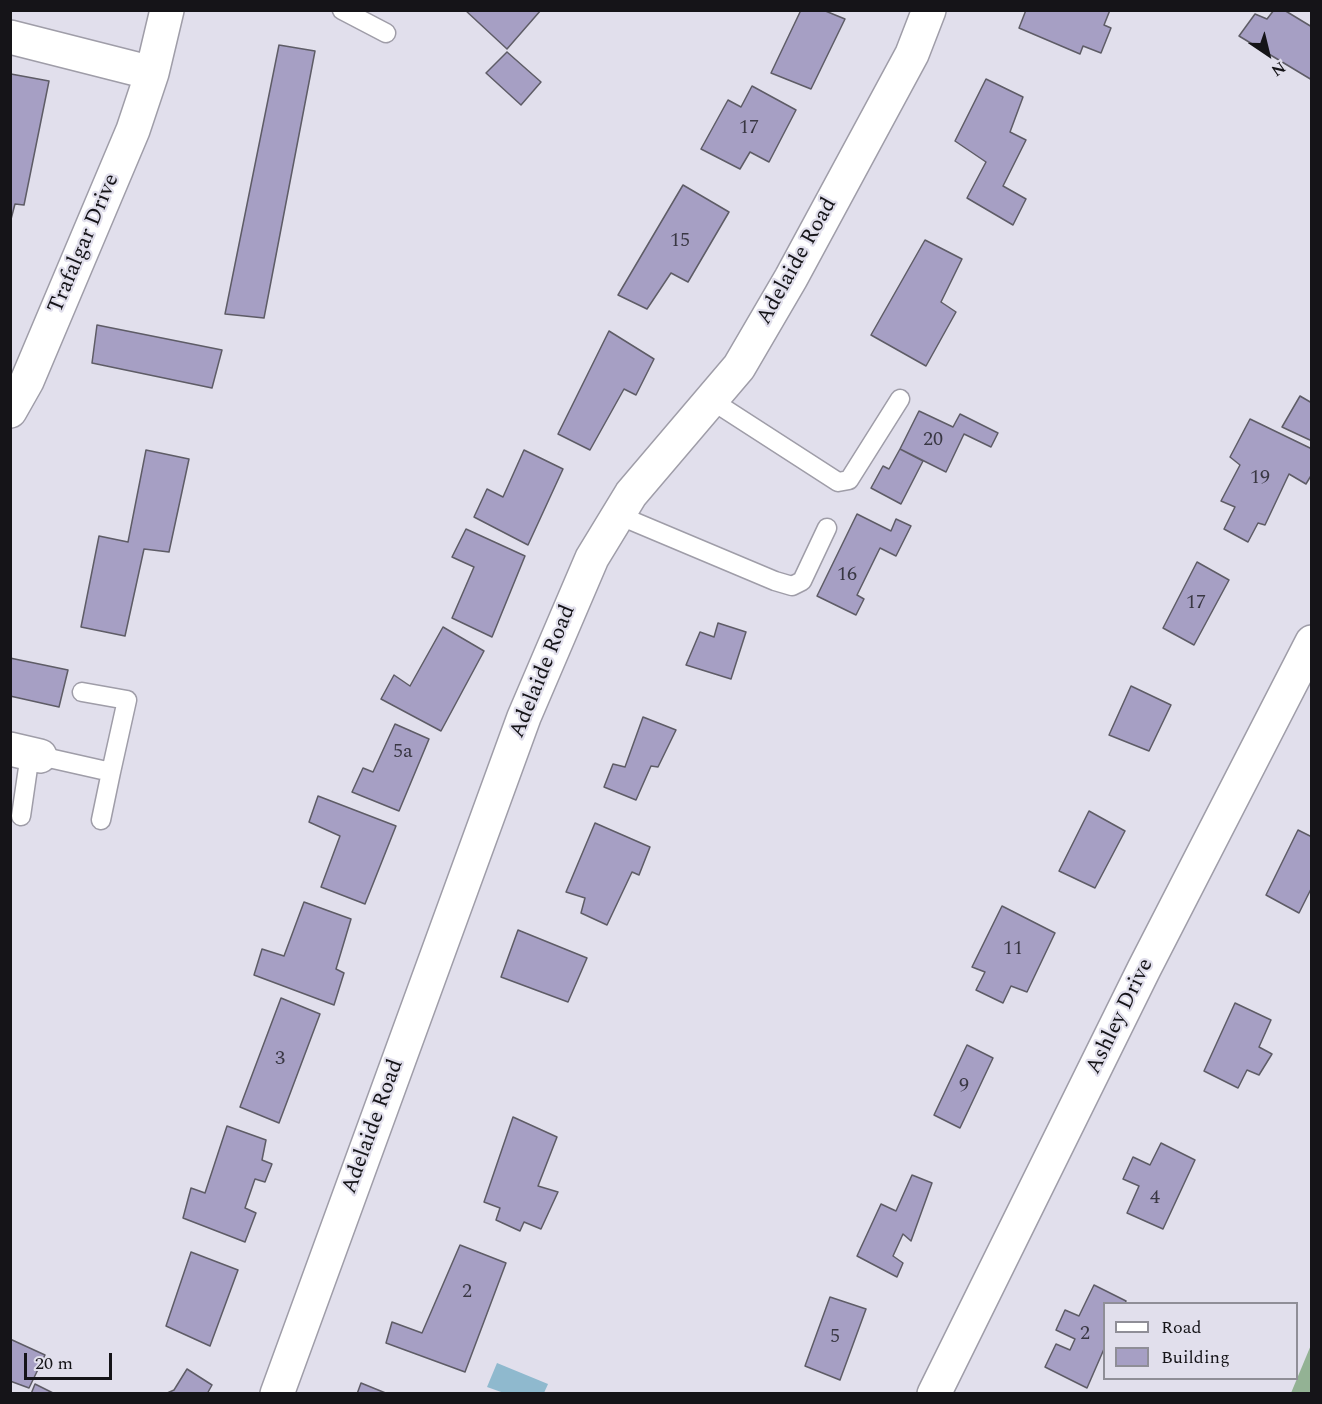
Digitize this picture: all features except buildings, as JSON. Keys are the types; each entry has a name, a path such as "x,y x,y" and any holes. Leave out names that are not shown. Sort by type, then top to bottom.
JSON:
{"street":[{"name":"Trafalgar Drive","path":"10,411 27,381 132,130 152,73 168,10"},
{"name":"Adelaide Road","path":"277,1394 524,717 592,558 631,494 739,367 791,278 912,54 929,10"},
{"path":"10,37 152,73"},
{"name":"Ashley Drive","path":"934,1394 1134,990 1311,642"}],"lane":[{"path":"342,10 386,33"},
{"path":"711,400 838,482 849,480 900,399"},
{"path":"618,515 792,586 802,581 827,528"},
{"path":"82,692 127,700 101,820"},
{"path":"21,816 27,753 111,772"}],"green space":[{"path":"1311,1345 1311,1393 1291,1393"}],"water":[{"path":"497,1363 548,1384 544,1393 504,1393 487,1387"}]}
